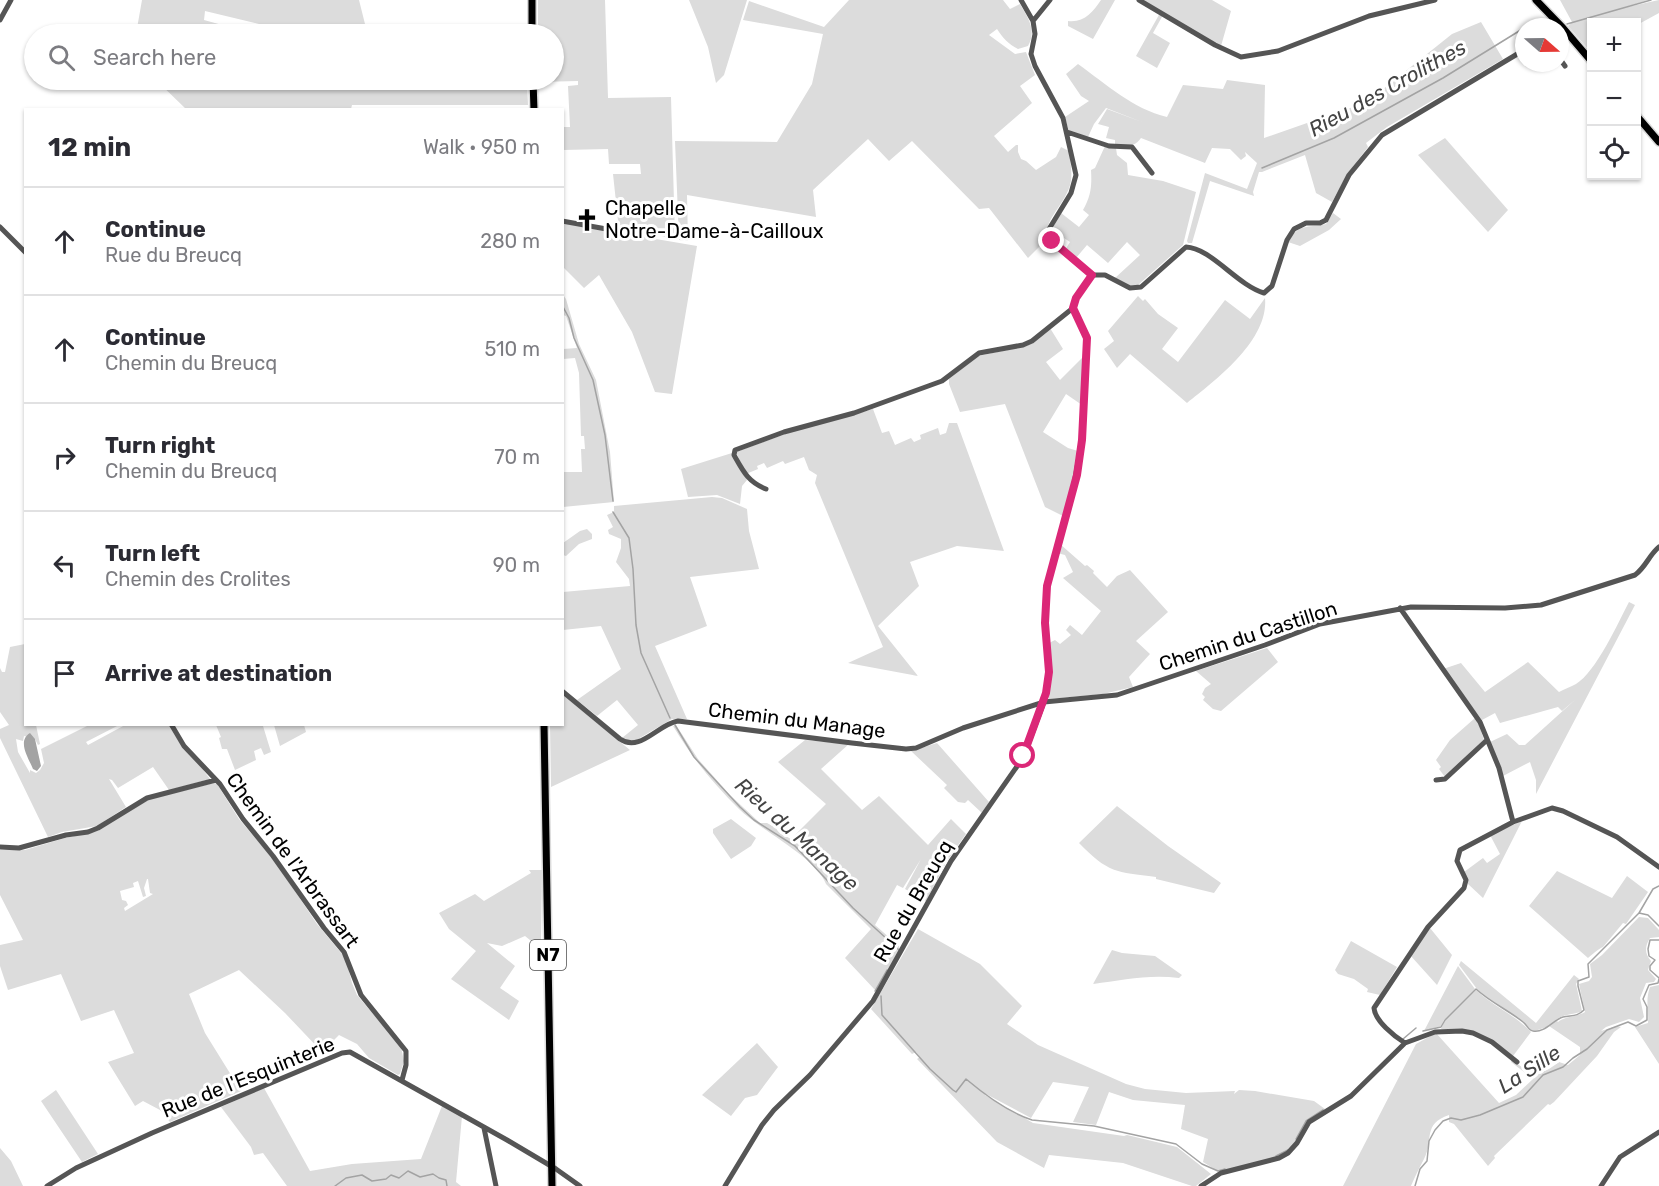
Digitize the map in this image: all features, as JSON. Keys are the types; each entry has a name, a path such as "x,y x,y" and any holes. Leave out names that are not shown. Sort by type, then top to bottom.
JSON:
{"main road":[{"path":"532,0 532,24"},
{"path":"1536,0 1552,18"},
{"path":"1569,37 1587,57"},
{"path":"533,90 534,108"},
{"path":"1641,121 1659,142"},
{"name":"N7","path":"544,726 552,1186"}],"street":[{"path":"0,20 11,0"},
{"path":"1021,0 1033,21 1035,34 1031,54 1035,66 1060,111 1076,175 1075,184 1067,202 1049,229 1049,236 1060,249 1092,275 1101,274 1130,288 1141,287 1186,247 1190,247 1204,254 1253,290 1264,293 1272,286 1287,240 1294,229 1326,220 1349,175 1382,135 1515,55"},
{"path":"1033,21 1050,0"},
{"path":"1139,0 1215,45 1241,57 1278,51 1369,16 1435,0"},
{"path":"1067,132 1109,146 1132,147 1152,173"},
{"path":"564,221 612,230"},
{"path":"0,227 24,251"},
{"path":"766,489 756,485 748,478 734,455 735,450 784,432 854,413 942,381 979,353 1023,345 1032,341 1073,308 1076,298 1092,275"},
{"name":"Rue du Breucq","path":"725,1186 762,1125 774,1110 810,1075 873,1001 951,861 1018,765 1044,702 1049,672 1045,596 1049,573 1077,475 1082,440 1087,338 1073,308"},
{"name":"Chemin du Castillon","path":"1044,702 1117,694 1265,645 1309,627 1400,608 1518,608 1541,605 1635,575 1641,571 1659,547"},
{"path":"1400,608 1480,722 1499,768 1513,822"},
{"name":"Chemin du Manage","path":"564,693 620,739 630,744 678,721 916,748 963,728 1044,702"},
{"name":"Chemin de l'Arbrassart","path":"172,726 184,746 216,780 344,952 361,995 403,1046 407,1056 402,1080"},
{"path":"1436,780 1445,779 1487,740"},
{"path":"0,847 19,848 98,828 147,798 216,780"},
{"path":"1405,1043 1378,1019 1373,1012 1374,1008 1428,927 1464,888 1466,880 1457,861 1460,850 1513,822 1546,809 1557,809 1617,837 1659,867"},
{"path":"1201,1186 1221,1173 1279,1158 1288,1153 1297,1143 1309,1122 1351,1096 1405,1043 1435,1032 1462,1031 1473,1033 1492,1042 1517,1062"},
{"name":"Rue de l'Esquinterie","path":"47,1186 76,1168 152,1133 342,1053 350,1052 552,1167"},
{"path":"484,1128 496,1186"},
{"path":"1601,1186 1620,1157 1659,1132"},
{"path":"552,1167 580,1186"}],"shaded area":[{"path":"142,0 359,0 365,24 259,24 205,11 204,20 219,24 138,24"},
{"path":"538,0 605,0 608,98 671,97 675,238 619,230 613,174 641,174 640,164 609,164 608,149 564,150 564,127 570,127 568,86 578,85 578,81 564,81 564,24 538,24"},
{"path":"689,0 747,0 724,75 716,83 708,47"},
{"path":"849,0 1003,0 1010,9 1020,4 1032,29 1028,46 1018,49 1014,47 997,29 989,35 1015,54 1026,52 1035,75 1020,86 1032,103 994,136 1008,152 1018,145 1021,159 1036,170 1056,157 1061,147 1069,151 1071,171 1068,191 1043,236 1047,239 1028,258 989,208 979,209 912,141 889,161 868,139 813,190 816,217 687,195 688,241 679,240 675,141 777,142 812,84 823,34 743,20 749,1 824,27"},
{"path":"1101,0 1115,0 1093,39 1068,26 1068,21 1088,16"},
{"path":"1142,0 1212,0 1231,11 1221,46"},
{"path":"1560,0 1648,0 1623,8 1659,0 1659,13 1641,23 1641,18 1587,18 1587,48 1569,27 1572,22"},
{"path":"1160,13 1163,15 1153,33 1170,43 1157,68 1136,56"},
{"path":"1481,22 1503,59 1387,127 1366,143 1368,147 1348,173 1332,202 1316,193 1305,155 1259,172 1254,196 1210,181 1192,243 1187,241 1205,173 1247,189 1257,163 1245,152 1246,156 1241,160 1230,149 1212,148 1205,163 1141,138 1133,145 1115,146 1115,140 1106,138 1109,127 1098,124 1107,109 1142,122 1106,108 1088,137 1069,132 1065,117 1089,101 1081,96 1066,74 1078,64 1131,102 1167,117 1183,85 1223,89 1227,80 1265,85 1264,138 1367,102 1452,34"},
{"path":"166,90 527,90 528,105 352,105 351,108 185,108"},
{"path":"1445,138 1508,210 1488,232 1418,155"},
{"path":"1105,146 1116,148 1117,155 1127,163 1128,175 1163,181 1196,192 1183,245 1138,285 1130,286 1115,278 1140,255 1127,242 1108,263 1087,245 1076,258 1065,250 1070,242 1064,238 1059,244 1053,236 1054,225 1061,213 1079,227 1089,215 1083,210 1090,191 1091,170 1095,168"},
{"path":"1333,213 1341,219 1329,230 1300,246 1288,242 1296,231 1304,227 1326,224"},
{"path":"564,223 697,246 672,394 655,392 632,332 599,275 584,288 564,268"},
{"path":"564,296 579,344 596,380 610,452 614,502 564,507 564,472 582,472 581,449 585,449 584,436 581,436 579,373 575,358 564,359 564,349 577,348 564,315"},
{"path":"1138,296 1143,301 1145,299 1158,314 1178,328 1162,349 1178,362 1225,300 1250,319 1265,298 1264,314 1259,329 1238,358 1187,403 1130,354 1117,368 1104,349 1114,341 1108,331"},
{"path":"1050,328 1063,349 1046,362 1060,380 1085,355 1082,405 1066,394 1043,432 1068,448 1078,451 1063,516 1045,507 1005,404 960,412 949,384 949,379 978,356 1027,346"},
{"path":"873,409 882,433 889,431 895,445 911,438 914,442 921,439 920,435 938,428 940,435 946,433 949,423 957,423 1004,551 957,546 910,562 919,586 878,626 918,676 848,663 883,647 815,483 817,475 809,470 804,457 785,464 783,461 767,468 764,463 757,466 758,469 746,474 736,452 794,431"},
{"path":"732,453 747,480 742,486 740,504 717,495 688,497 681,469"},
{"path":"722,498 747,509 749,531 759,569 690,577 707,626 655,646 687,719 672,719 633,742 622,738 638,725 617,700 597,716 577,700 621,669 601,626 564,630 564,592 630,586 629,579 616,562 621,548 621,539 609,534 608,530 613,527 607,515 614,512 614,506"},
{"path":"587,529 592,534 592,539 579,544 564,555 564,542"},
{"path":"1060,544 1094,571 1093,573 1107,587 1117,576 1130,570 1168,612 1136,641 1150,654 1129,677 1133,687 1103,694 1049,699 1051,674 1049,643 1055,640 1060,644 1071,635 1066,630 1070,625 1082,635 1101,611 1063,578 1073,572 1065,555 1057,553"},
{"path":"1629,602 1635,605 1536,794 1536,780 1530,762 1503,776 1490,742 1507,734 1519,745 1525,745 1576,699 1562,711 1558,707 1500,723 1495,713 1482,720 1443,669 1461,663 1485,692 1528,662 1559,692 1576,684 1591,669"},
{"path":"24,644 24,726 36,726 40,744 38,745 35,739 24,736 23,741 16,739 18,752 30,773 30,770 36,773 44,763 41,749 87,726 117,726 86,742 88,745 123,726 170,726 210,779 169,790 153,767 118,788 109,779 126,807 97,826 62,832 48,837 0,738 0,729 9,725 0,712 0,668 2,672 5,672 10,647"},
{"path":"1267,648 1278,662 1221,711 1213,709 1203,700 1205,697 1202,694 1205,688 1211,684 1196,671"},
{"path":"564,696 630,750 551,787 550,726 564,726"},
{"path":"1475,718 1484,740 1445,777 1436,760 1450,740"},
{"path":"676,725 698,759 730,795 760,823 767,823 776,828 780,834 791,839 826,804 778,762 805,740 849,744 821,769 862,810 879,796 928,845 951,819 966,834 947,861 926,901 905,889 921,859 903,888 897,885 875,925 899,946 900,951 876,991 845,958 871,929 826,884 811,864 729,799 703,770 673,726"},
{"path":"216,726 263,726 271,752 264,755 261,748 254,751 256,760 235,770 227,749 222,749 219,738 221,737"},
{"path":"274,726 304,726 306,732 280,746"},
{"path":"30,733 35,739 41,766 37,771 33,769 24,745 26,736"},
{"path":"937,743 989,802 982,813 968,800 965,803 958,802 944,788 947,785 911,751"},
{"path":"217,784 239,819 274,860 317,924 342,954 357,995 401,1047 404,1061 400,1074 398,1075 369,1058 357,1044 339,1035 322,1052 239,970 189,994 205,1033 241,1091 170,1122 160,1110 143,1101 135,1106 108,1062 134,1053 114,1010 81,1021 61,974 8,990 0,966 0,945 23,940 0,895 0,850 25,850 94,832 150,799","holes":["148,879 150,893 153,894 125,911 124,908 128,905 122,900 120,891 134,887 133,883 138,881 143,897 146,896 144,888"]},
{"path":"1117,806 1168,846 1221,883 1214,893 1156,879 1156,877 1122,872 1106,866 1089,853 1079,843"},
{"path":"731,819 756,838 751,846 731,859 713,833 713,829"},
{"path":"1522,821 1483,898 1468,884 1464,872 1483,858 1487,863 1500,854 1490,835"},
{"path":"529,870 542,870 541,949 525,936 502,946 487,943 515,966 500,988 519,1001 509,1020 451,979 476,951 449,929 439,913 475,894 484,901 531,873"},
{"path":"1557,871 1612,898 1627,876 1648,892 1626,924 1623,923 1603,947 1588,958 1529,906"},
{"path":"1639,917 1648,918 1659,930 1659,937 1650,938 1646,947 1651,961 1648,970 1656,979 1654,982 1646,983 1640,998 1644,1017 1639,1022 1629,1019 1601,1031 1621,1027 1614,1032 1597,1056 1554,1102 1548,1104 1494,1156 1495,1158 1488,1166 1454,1124 1449,1122 1449,1115 1435,1123 1432,1128 1427,1152 1411,1186 1343,1186 1416,1044 1436,1033 1499,1103 1516,1095 1533,1079 1511,1062 1512,1059 1524,1069 1541,1072 1559,1062 1568,1065 1580,1055 1580,1047 1549,1026 1535,1031 1531,1030 1522,1021 1488,999 1477,989 1459,965 1461,961 1536,1023 1574,975 1579,979 1576,984 1582,1011 1561,1017 1556,1020 1558,1022 1585,1012 1579,984 1589,981 1592,977 1590,964 1602,955"},
{"path":"1430,928 1452,955 1437,985 1410,955"},
{"path":"918,929 980,964 1022,1006 1007,1024 1038,1045 1126,1084 1145,1089 1186,1093 1235,1091 1234,1094 1239,1090 1255,1091 1314,1101 1325,1109 1314,1117 1288,1153 1221,1173 1203,1162 1208,1139 1181,1129 1185,1105 1133,1100 1109,1092 1096,1125 1073,1122 1089,1087 1053,1082 1031,1118 986,1094 1033,1123 1127,1135 1177,1147 1211,1174 1196,1186 1192,1186 1123,1163 1049,1155 1044,1168 997,1142 917,1059 920,1057 916,1052 912,1054 871,1009"},
{"path":"1351,941 1397,967 1380,995 1367,992 1368,989 1354,979 1338,974 1335,970"},
{"path":"1112,950 1155,956 1182,975 1179,978 1147,977 1093,984"},
{"path":"1458,966 1475,989 1444,1020 1441,1026 1424,1031"},
{"path":"1659,985 1659,1064 1635,1027 1648,1023 1647,1001 1650,987"},
{"path":"1476,990 1531,1032 1513,1056 1480,1035 1463,1030 1441,1029 1445,1020"},
{"path":"757,1043 778,1067 757,1095 745,1098 731,1116 702,1095"},
{"path":"264,1088 310,1171 352,1164 421,1159 442,1106 462,1116 456,1182 461,1186 287,1186 263,1153 254,1155 251,1147 221,1107"},
{"path":"56,1090 98,1154 82,1162 41,1101"},
{"path":"0,1148 11,1161 23,1186 0,1186"}],"waterway":[{"name":"Rieu des Crolithes","path":"1569,23 1651,0"},
{"name":"Rieu des Crolithes","path":"1262,168 1334,138 1443,78 1515,34"},
{"name":"Rieu du Manage","path":"564,309 593,380 605,435 613,501"},
{"name":"Rieu du Manage","path":"613,512 629,538 636,625 641,653 670,718"},
{"name":"Rieu du Manage","path":"675,725 694,757 740,807 754,820 795,846 853,908 899,950"},
{"name":"La Sille","path":"1659,886 1653,889 1639,913 1648,915 1659,926"},
{"name":"Rieu du Manage","path":"1423,1031 1441,1027 1445,1020 1476,989 1532,1031 1541,1030 1563,1017 1579,1014 1584,1010 1578,981 1589,977 1588,964 1639,913"},
{"name":"La Sille","path":"1659,940 1650,940 1648,949 1649,956 1655,960 1650,970 1659,978"},
{"name":"Rieu du Manage","path":"875,991 887,970"},
{"name":"La Sille","path":"1415,1186 1420,1169 1427,1161 1429,1141 1443,1121 1451,1118 1461,1120 1480,1115 1523,1097 1543,1075 1563,1067 1607,1030 1628,1022 1636,1026 1647,1020 1647,1007 1643,999 1649,985 1658,983 1659,979"},
{"name":"Rieu du Manage","path":"881,996 882,1015 930,1069 956,1092 966,1079 997,1103 1032,1120 1094,1126 1176,1144 1202,1164 1218,1171 1225,1169"},
{"name":"Rieu du Manage","path":"1403,1039 1416,1028"},
{"name":"Rieu du Manage","path":"1296,1139 1306,1121 1323,1110"},
{"name":"Rieu du Manage","path":"1276,1156 1288,1150"},
{"path":"335,1186 346,1178 362,1175 372,1181 386,1179 391,1175 399,1178 408,1171 420,1177 433,1174 446,1180 447,1186"}],"place":[{"name":"Chapelle Notre-Dame-à-Cailloux","path":"587,220"}],"route":[{"path":"1023,756 1044,702 1048,685 1045,602 1049,573 1072,495 1080,458 1088,349 1083,327 1073,308 1080,291 1092,275 1052,241"}]}
